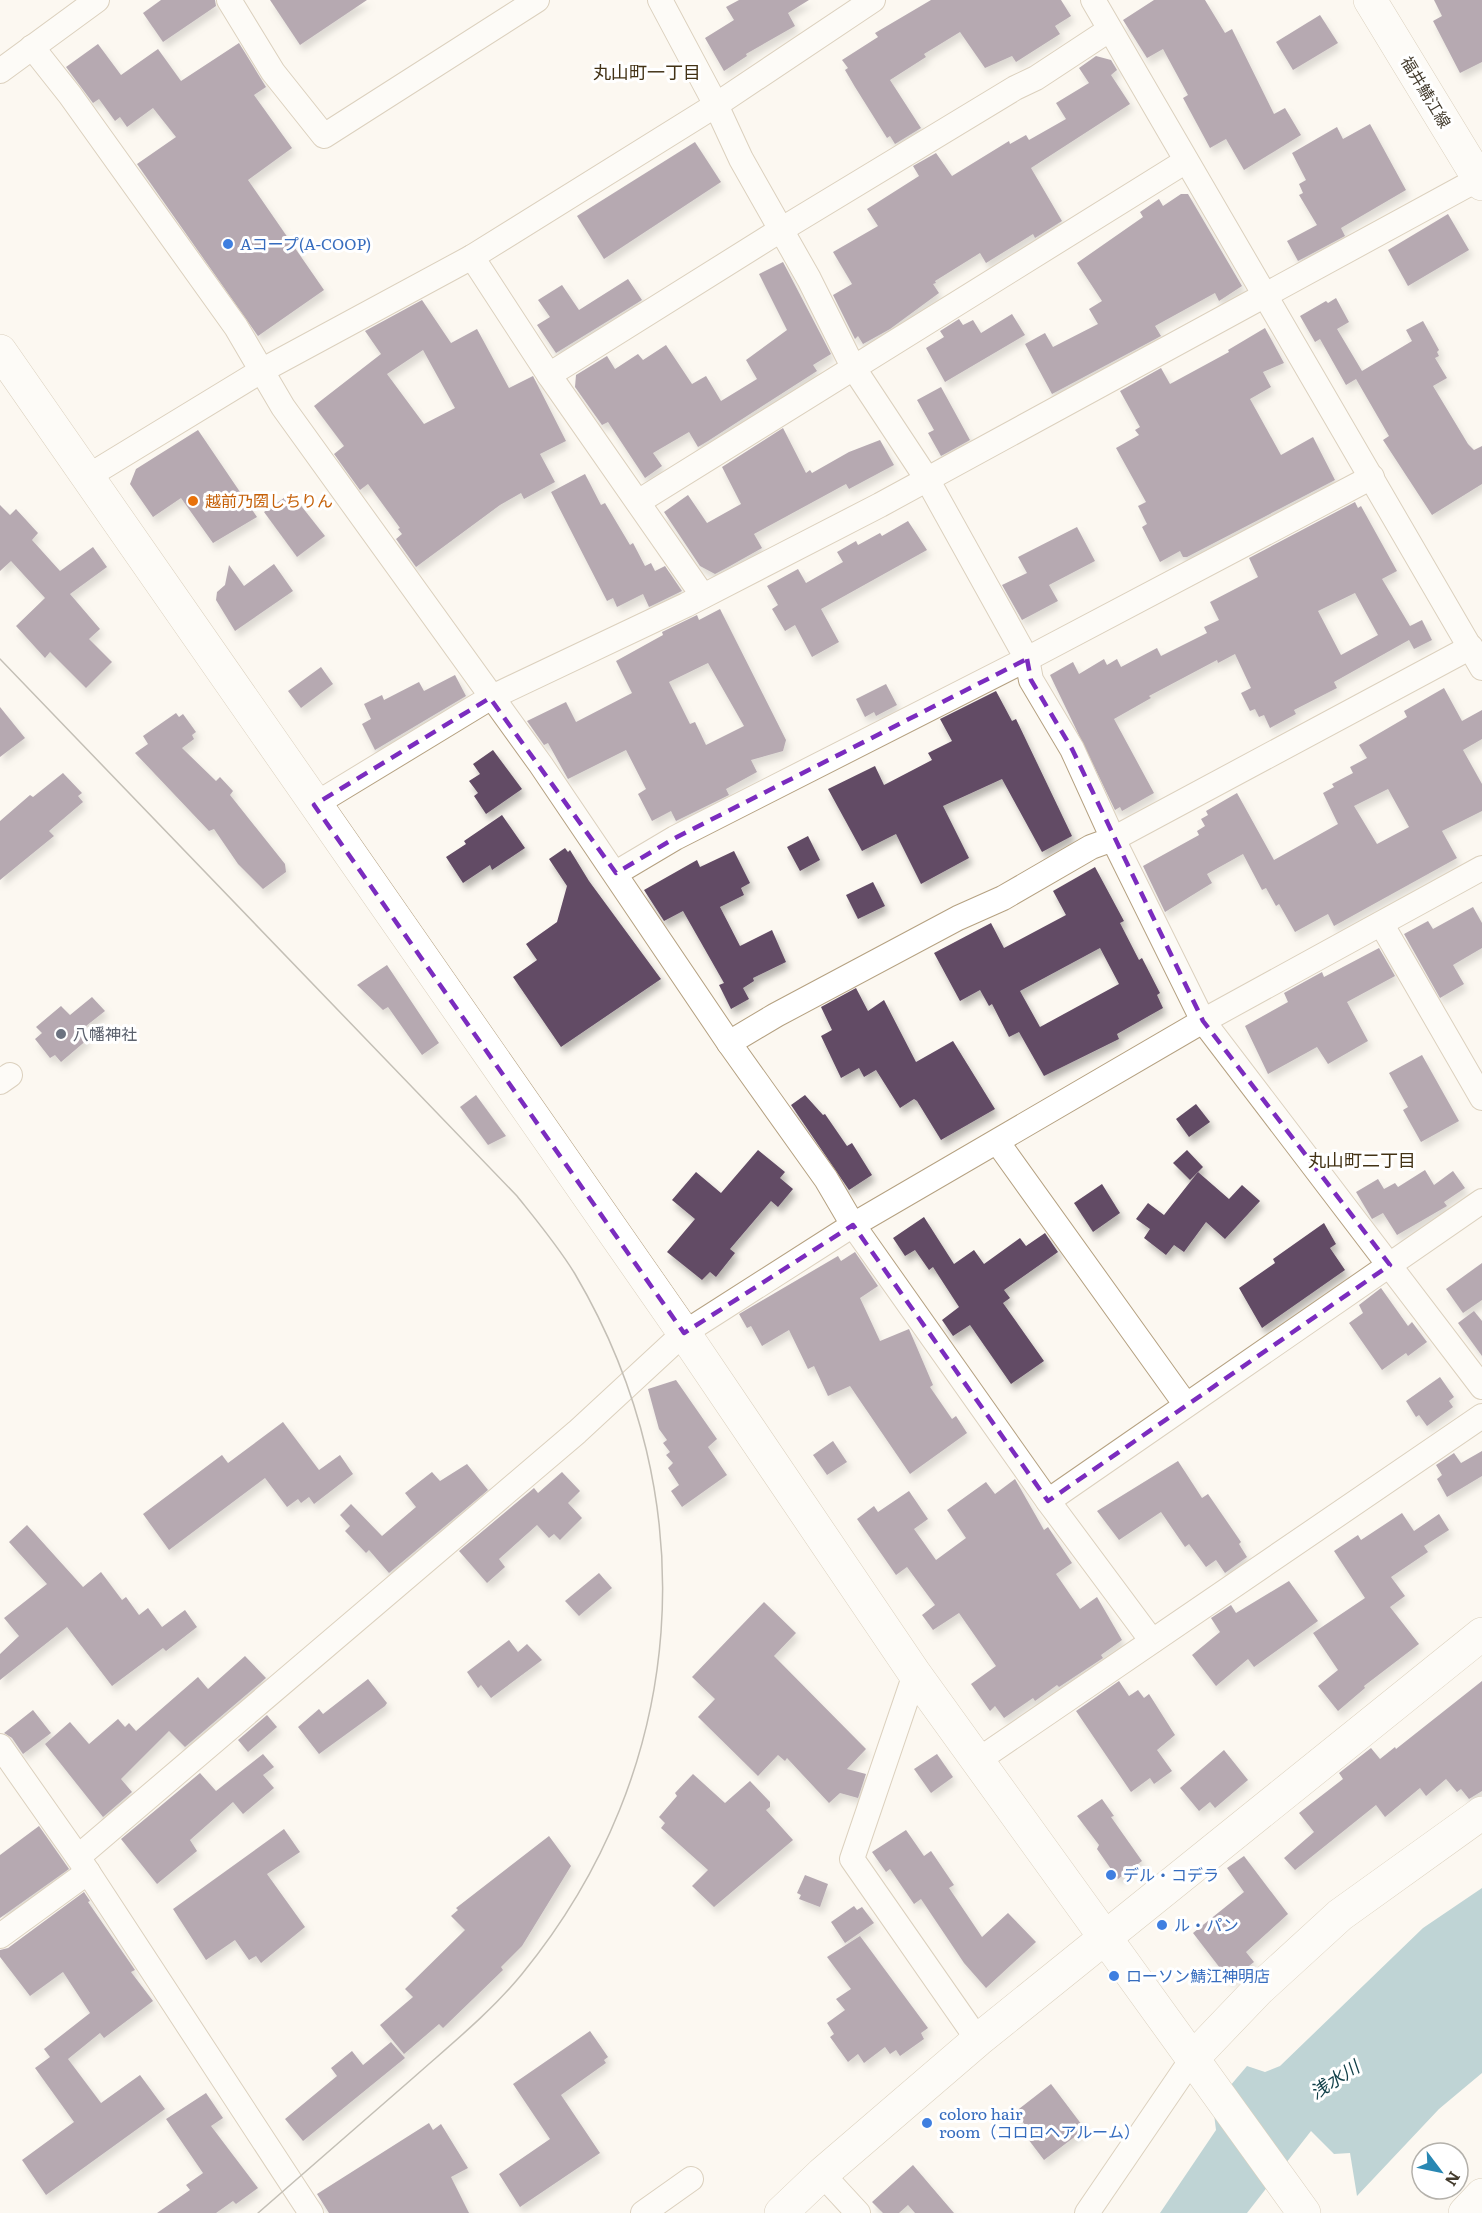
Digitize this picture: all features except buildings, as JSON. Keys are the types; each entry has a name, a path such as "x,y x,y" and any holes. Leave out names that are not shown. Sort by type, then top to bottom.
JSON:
{"street":[{"path":"0,71 98,0"},
{"path":"229,0 273,72 324,136 537,0"},
{"path":"660,0 716,105 741,159 779,231 809,279 853,367 927,479 1027,659 1031,680 1072,749 1113,839 1203,1021 1482,1387"},
{"path":"87,477 261,370 472,257 716,105 873,0"},
{"path":"729,1043 836,982 958,918 1003,898 1091,847 1113,839 1476,658 1093,0"},
{"name":"福井鯖江線","path":"1370,0 1481,180"},
{"path":"549,375 779,231 1015,88 1036,78 1109,30"},
{"path":"32,47 70,95 236,327 283,407 490,699 541,765 729,1043 826,1179 853,1225 1048,1501 1152,1641"},
{"path":"638,502 1186,161"},
{"path":"314,805 490,699 703,596 927,479 1481,180"},
{"path":"472,257 549,375 703,596"},
{"path":"0,351 314,805 684,1333 915,1674 1304,2213"},
{"path":"616,873 675,838 1027,659 1372,477"},
{"path":"0,1936 577,1432 684,1333 853,1225 998,1143 1203,1021 1382,925 1482,868"},
{"path":"1382,925 1482,1098"},
{"path":"998,1143 1185,1405"},
{"path":"1048,1501 1482,1202"},
{"path":"977,1761 1482,1416"},
{"path":"781,2213 822,2174 978,2040 1482,1634"},
{"path":"915,1674 852,1859 978,2040"},
{"path":"0,1746 83,1864 311,2213"},
{"path":"1087,2213 1192,2059 1257,1990 1340,1915 1482,1813"},
{"path":"822,2174 858,2213"},
{"path":"643,2213 691,2179"},
{"path":"1465,2213 1482,2195"}],"highlighted area":[{"path":"1027,659 1031,680 1072,749 1203,1021 1390,1265 1048,1501 853,1225 684,1333 314,805 490,698 616,873 675,838"}],"water":[{"name":"浅水川","path":"1482,1888 1482,2073 1439,2109 1357,2196 1350,2153 1334,2154 1311,2131 1247,2213 1160,2213 1216,2130 1213,2106 1247,2066 1265,2072 1280,2066 1423,1928"}],"tram line":[{"path":"0,659 517,1196 575,1274 618,1361 646,1450 661,1541 661,1632 647,1722 619,1810 578,1895 522,1974 497,2002 258,2213"}],"place":[{"name":"Aコープ(A-COOP)","path":"228,244"},
{"name":"越前乃圀しちりん","path":"193,501"},
{"name":"八幡神社","path":"61,1034"},
{"name":"デル・コデラ","path":"1111,1875"},
{"name":"ル・パン","path":"1162,1925"},
{"name":"ローソン鯖江神明店","path":"1114,1976"},
{"name":"coloro hair room（コロロヘアルーム）","path":"927,2123"}],"district":[{"name":"丸山町一丁目","path":"647,73"},
{"name":"丸山町二丁目","path":"1362,1161"}]}
